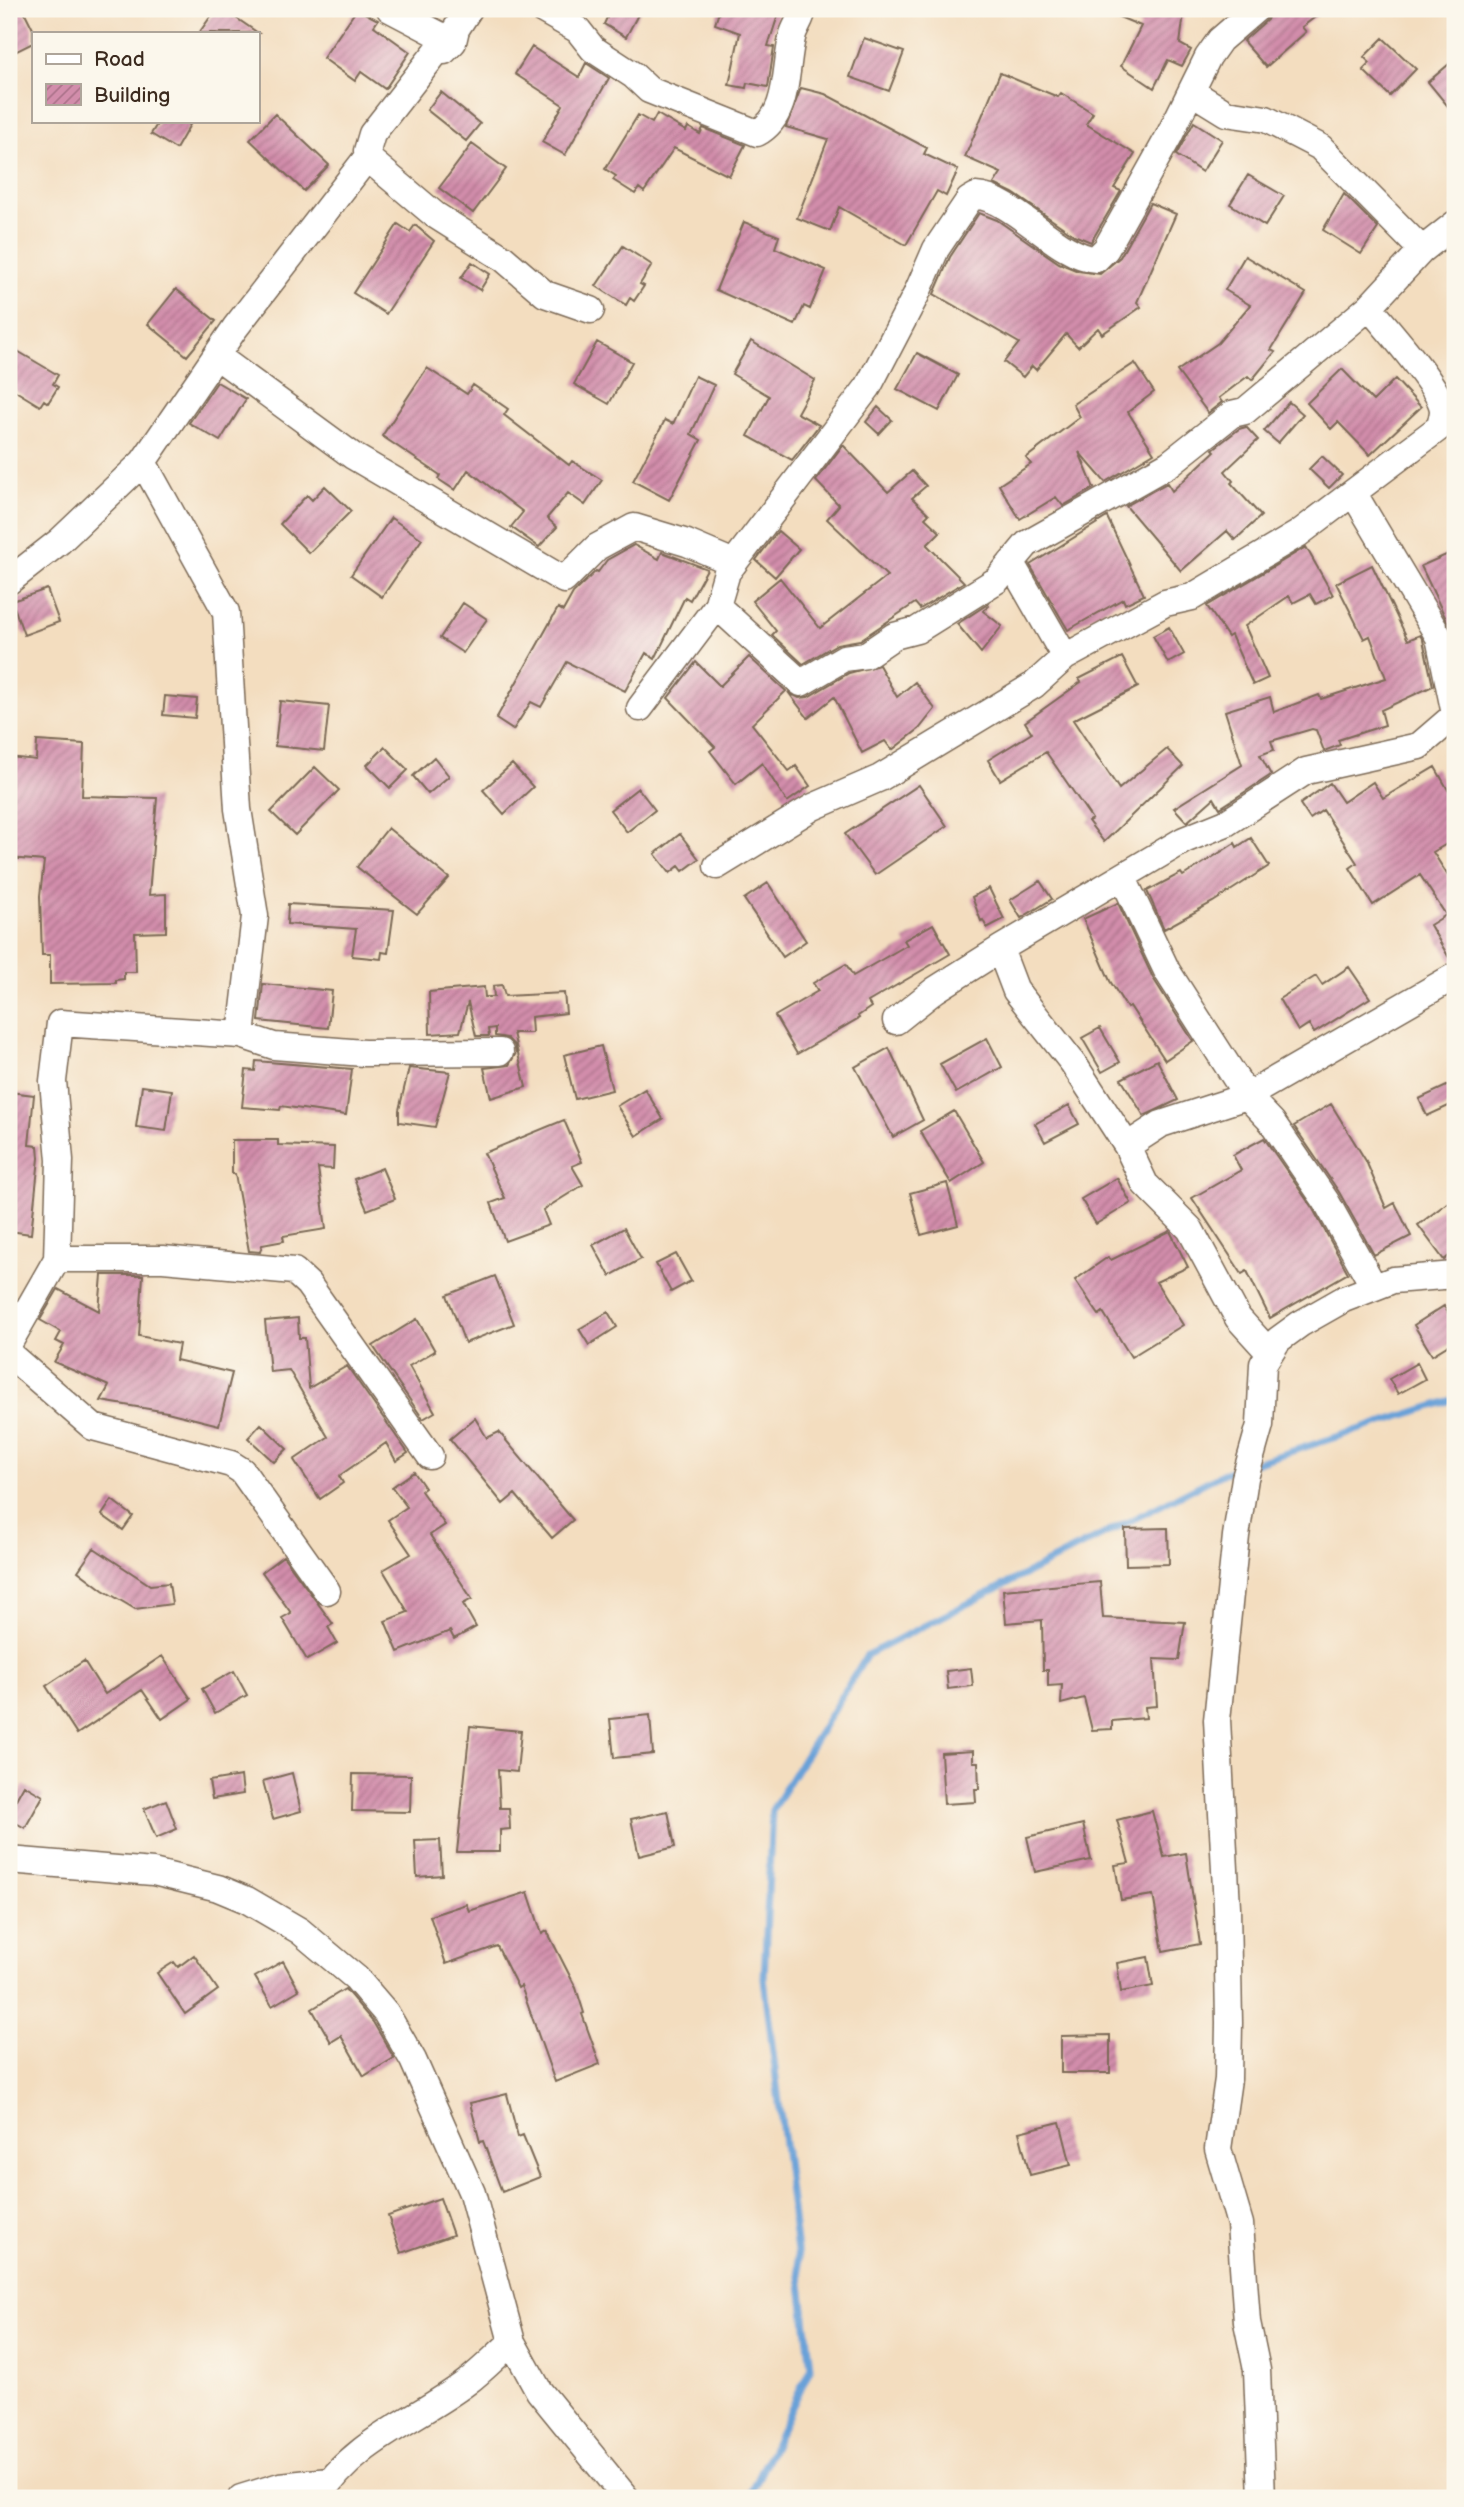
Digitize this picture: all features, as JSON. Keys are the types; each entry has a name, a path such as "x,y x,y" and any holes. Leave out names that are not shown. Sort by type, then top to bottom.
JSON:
{"street":[{"path":"390,9 453,42"},
{"path":"469,9 456,30 453,42 444,51 437,51 372,134 368,141 369,155 376,167 410,191 420,203 503,258 536,288 591,310"},
{"path":"541,9 578,30 593,49 633,75 649,90 757,133 771,122 784,89 793,35 803,9"},
{"path":"640,708 717,606 727,572 868,387 911,305 936,249 970,200 976,196 992,200 1047,236 1096,259 1106,249 1220,40 1256,9"},
{"path":"1192,92 1226,113 1266,119 1320,148 1422,250"},
{"path":"9,581 60,541 143,462 235,328 369,155"},
{"path":"717,606 801,683 844,658 866,655 894,636 918,630 997,580 1027,544 1169,464 1232,414 1245,411 1369,307 1422,250 1455,224"},
{"path":"717,866 813,807 880,778 1034,685 1065,657 1166,603 1192,597 1298,534 1440,426 1443,410 1439,397 1415,361 1369,307"},
{"path":"218,356 353,456 564,580 597,547 634,527 687,543 734,563"},
{"path":"143,462 226,611 238,809 255,916 242,1035"},
{"path":"896,1021 935,990 1000,949 1184,840 1226,823 1306,771 1419,746 1455,715 1438,637 1354,494"},
{"path":"1011,563 1065,657"},
{"path":"1123,878 1167,971 1247,1096 1272,1122 1326,1201 1374,1287"},
{"path":"1000,949 1016,991 1073,1063 1127,1146 1145,1184 1190,1229 1238,1318 1268,1351"},
{"path":"1127,1146 1161,1125 1247,1096 1455,976"},
{"path":"9,1343 57,1259 60,1160 53,1081 60,1023 242,1035 274,1046 364,1053 500,1052"},
{"path":"57,1259 163,1259 293,1271 308,1284 430,1456"},
{"path":"1262,2498 1257,2370 1247,2322 1240,2224 1218,2150 1228,2079 1229,2023 1227,1907 1217,1720 1236,1536 1245,1478 1261,1425 1260,1384 1268,1351 1300,1324 1374,1287 1393,1280 1455,1275"},
{"path":"9,1354 93,1427 231,1464 242,1471 327,1591"},
{"path":"9,1860 153,1872 218,1888 247,1900 300,1930 356,1979 386,2013 413,2060 472,2193 512,2342 539,2391 626,2498"},
{"path":"241,2498 280,2486 324,2489 350,2460 404,2421 467,2382 512,2342"}],"building":[{"path":"23,9 33,32 32,44 9,55 9,15"},
{"path":"216,9 223,9 257,32 200,32"},
{"path":"357,9 378,20 374,26 410,52 385,89 361,72 355,81 323,58"},
{"path":"611,9 641,9 626,37 604,24"},
{"path":"720,9 780,9 768,46 774,47 768,87 747,83 746,88 729,85 740,33 715,24"},
{"path":"1100,9 1175,9 1184,13 1180,44 1191,50 1182,66 1168,60 1154,88 1121,66 1141,26"},
{"path":"1271,9 1326,9 1302,27 1306,32 1266,67 1243,41 1267,20"},
{"path":"864,38 904,52 889,91 850,77"},
{"path":"1383,38 1416,69 1390,96 1363,70 1370,63 1364,57"},
{"path":"532,47 579,77 586,63 609,78 565,155 542,142 563,105 515,74"},
{"path":"1455,59 1455,115 1428,82"},
{"path":"1000,73 1058,97 1061,93 1093,113 1086,124 1135,154 1114,188 1121,191 1091,242 1074,235 1013,193 994,184 1001,173 965,157"},
{"path":"801,88 825,94 927,148 924,154 958,170 946,196 937,191 906,245 839,207 830,231 797,218 828,139 786,127"},
{"path":"441,92 480,124 466,141 427,110"},
{"path":"275,114 329,165 304,191 250,140"},
{"path":"657,114 686,131 688,127 700,134 703,128 745,145 729,176 674,148 644,192 639,188 635,194 613,180 616,176 605,169 638,115 652,123"},
{"path":"158,122 191,122 176,149 151,134"},
{"path":"1194,122 1222,140 1202,172 1176,155"},
{"path":"472,144 506,169 473,213 439,188"},
{"path":"1248,175 1284,196 1265,226 1230,204"},
{"path":"1344,194 1378,228 1361,254 1323,230"},
{"path":"1150,203 1176,214 1137,302 1141,307 1102,334 1098,328 1078,347 1066,334 1036,370 1032,366 1023,377 1004,362 1019,343 934,294 950,257 979,213 997,220 1059,263 1078,271 1100,274 1120,257"},
{"path":"744,222 779,236 775,248 826,270 810,309 804,306 795,325 716,290"},
{"path":"398,224 410,232 415,225 434,241 386,314 353,293"},
{"path":"623,246 652,265 640,284 644,286 634,301 630,298 626,305 596,286"},
{"path":"1245,256 1306,293 1271,350 1275,352 1252,380 1248,376 1219,398 1222,402 1208,413 1177,371 1218,343 1250,305 1225,290"},
{"path":"472,262 490,274 480,290 461,278"},
{"path":"176,289 216,321 187,356 148,324"},
{"path":"751,341 815,380 797,413 819,425 792,460 748,436 769,396 732,374"},
{"path":"597,342 632,362 609,404 574,384"},
{"path":"9,346 58,375 53,384 58,387 48,403 44,400 40,406 9,387"},
{"path":"917,353 958,375 939,411 897,389"},
{"path":"1135,363 1154,392 1128,412 1154,453 1105,482 1079,452 1094,488 1063,506 1056,497 1020,519 999,485 1031,464 1026,458 1080,417 1073,404"},
{"path":"427,368 467,394 473,385 508,409 504,415 569,465 572,461 602,480 585,505 568,493 547,518 557,527 539,547 511,527 523,512 468,470 455,490 438,479 440,475 382,436"},
{"path":"1342,369 1373,401 1395,379 1421,407 1370,455 1338,422 1331,429 1307,403"},
{"path":"695,376 714,385 691,434 701,440 669,500 633,481 665,420 673,424"},
{"path":"217,382 246,399 220,441 189,423"},
{"path":"1289,402 1303,414 1278,443 1264,431"},
{"path":"878,407 892,420 879,434 866,422"},
{"path":"1246,427 1258,440 1225,471 1233,481 1231,483 1261,516 1235,540 1227,531 1181,571 1126,506 1167,483 1172,491 1215,451 1213,449 1239,429"},
{"path":"843,445 888,492 912,471 926,486 912,498 929,514 925,518 940,532 927,545 964,582 920,609 915,603 860,640 837,644 803,664 772,635 776,631 752,601 780,578 820,628 887,576 827,519 839,505 816,481"},
{"path":"1322,456 1342,475 1329,488 1309,469"},
{"path":"325,486 351,511 309,553 280,524 307,495 312,500"},
{"path":"1107,517 1144,595 1125,604 1123,599 1068,630 1030,565"},
{"path":"391,518 422,539 382,597 351,575"},
{"path":"778,531 799,549 775,577 756,560"},
{"path":"634,545 659,559 662,552 707,569 690,600 685,597 655,659 646,653 625,691 567,662 541,707 531,702 513,730 496,719 558,608 563,611 573,593 598,572 607,560"},
{"path":"1306,547 1333,595 1316,604 1310,594 1293,603 1289,596 1245,626 1268,678 1253,685 1231,635 1228,637 1207,606"},
{"path":"1455,551 1455,638 1421,566"},
{"path":"1372,565 1408,640 1420,635 1423,640 1433,686 1381,710 1385,725 1338,740 1340,745 1324,751 1316,730 1312,729 1271,741 1274,750 1260,755 1271,775 1220,808 1214,798 1187,822 1174,808 1242,765 1225,711 1270,697 1274,712 1319,695 1321,699 1386,678 1370,636 1364,639 1336,583"},
{"path":"47,589 59,622 24,635 12,601"},
{"path":"463,603 487,619 463,653 440,638"},
{"path":"988,604 983,611 1002,626 981,653 957,624"},
{"path":"1169,627 1184,654 1168,663 1153,636"},
{"path":"749,657 786,691 752,724 789,771 796,766 810,786 787,802 762,763 736,784 710,751 715,747 668,698 696,662 720,686"},
{"path":"1122,657 1138,687 1073,720 1119,789 1167,749 1183,766 1104,842 1088,821 1092,819 1046,752 1000,780 988,760 1032,733 1025,722 1081,682 1079,679"},
{"path":"879,665 897,697 915,682 935,709 919,729 892,750 885,741 862,753 834,697 808,718 788,692 799,698 808,697 849,673"},
{"path":"165,696 197,699 195,718 163,715"},
{"path":"280,701 329,706 324,751 275,746"},
{"path":"37,741 84,744 82,796 157,798 149,895 166,894 166,932 135,933 136,972 124,972 124,979 116,980 116,983 50,984 50,955 42,955 40,896 44,861 9,858 9,757 36,760"},
{"path":"385,747 408,770 390,788 367,765"},
{"path":"434,757 449,776 428,794 413,776"},
{"path":"512,764 533,787 504,814 483,790"},
{"path":"315,767 339,790 295,835 271,812"},
{"path":"1435,767 1455,802 1455,839 1433,852 1455,887 1455,960 1451,961 1430,925 1446,915 1420,875 1373,905 1350,868 1357,863 1323,810 1310,819 1300,804 1330,783 1343,802 1373,782 1383,798"},
{"path":"919,785 947,826 875,875 845,834"},
{"path":"638,788 655,810 627,832 610,810"},
{"path":"388,828 449,878 417,914 357,867"},
{"path":"680,834 699,859 683,871 679,866 670,873 655,854"},
{"path":"1251,838 1269,866 1164,929 1147,891 1181,873 1183,876 1235,843 1237,847"},
{"path":"1040,881 1052,899 1021,918 1010,900"},
{"path":"768,883 806,941 783,957 744,899"},
{"path":"989,888 1004,919 987,928 983,920 981,921 972,897"},
{"path":"1118,903 1153,978 1193,1041 1165,1060 1130,1006 1127,1008 1110,981 1083,919"},
{"path":"288,904 394,910 388,953 382,952 381,959 352,956 356,929 287,924"},
{"path":"933,924 950,954 868,1002 871,1007 858,1016 859,1018 797,1054 775,1016 818,991 813,983 846,964 853,976 907,945 904,940"},
{"path":"1349,967 1370,998 1314,1033 1309,1024 1298,1031 1279,999 1316,976 1322,985"},
{"path":"263,984 332,991 328,1028 259,1021"},
{"path":"502,985 505,996 564,993 566,1013 531,1017 532,1033 513,1033 526,1087 491,1098 484,1068 509,1065 516,1053 514,1045 507,1038 495,1036 495,1028 488,1029 489,1036 476,1036 468,1002 460,1032 430,1034 429,992 484,987 485,997 494,997 493,986"},
{"path":"1100,1028 1120,1062 1102,1072 1082,1038"},
{"path":"987,1038 1002,1067 956,1093 940,1064"},
{"path":"601,1046 612,1090 575,1099 564,1055"},
{"path":"889,1048 923,1120 893,1137 855,1067"},
{"path":"1157,1060 1178,1100 1144,1116 1121,1079"},
{"path":"256,1061 352,1069 346,1115 281,1106 280,1110 242,1107 246,1070 255,1071"},
{"path":"409,1068 450,1072 435,1127 399,1122 399,1110"},
{"path":"1455,1082 1455,1103 1427,1116 1419,1099"},
{"path":"142,1086 172,1090 166,1131 136,1127"},
{"path":"645,1089 663,1119 636,1136 617,1106"},
{"path":"9,1092 34,1095 29,1145 38,1146 39,1158 31,1234 9,1231"},
{"path":"1331,1104 1366,1161 1386,1208 1395,1203 1411,1236 1374,1255 1339,1192 1294,1126"},
{"path":"1069,1105 1079,1124 1045,1142 1035,1124"},
{"path":"954,1111 984,1162 951,1183 920,1131"},
{"path":"564,1120 582,1162 572,1166 583,1185 543,1210 549,1225 505,1241 491,1203 505,1198 484,1153"},
{"path":"1264,1138 1313,1209 1348,1273 1270,1318 1247,1271 1242,1274 1192,1198 1241,1170 1233,1155"},
{"path":"232,1140 278,1140 278,1145 334,1147 333,1169 318,1168 326,1229 283,1236 284,1241 262,1245 260,1252 249,1251 235,1174 232,1174"},
{"path":"382,1168 395,1199 367,1210 354,1179"},
{"path":"1117,1178 1131,1203 1096,1224 1081,1199"},
{"path":"947,1183 958,1225 921,1235 910,1193"},
{"path":"1455,1197 1455,1251 1444,1260 1418,1225"},
{"path":"624,1228 641,1259 610,1276 593,1245"},
{"path":"1170,1231 1188,1267 1156,1282 1183,1325 1131,1357 1103,1312 1099,1315 1075,1280 1108,1257 1111,1260"},
{"path":"676,1254 691,1281 671,1292 656,1264"},
{"path":"102,1275 143,1275 139,1336 179,1344 176,1360 232,1373 219,1425 167,1412 101,1401 109,1386 54,1362 64,1345 56,1341 61,1332 40,1320 58,1289 99,1311"},
{"path":"495,1276 514,1324 465,1343 447,1295"},
{"path":"1444,1306 1455,1324 1455,1341 1432,1355 1414,1325"},
{"path":"608,1312 617,1327 589,1345 579,1329"},
{"path":"298,1318 299,1338 305,1338 309,1388 347,1366 408,1453 396,1461 386,1443 339,1476 343,1483 320,1499 294,1460 328,1437 289,1370 270,1372 265,1321"},
{"path":"417,1319 435,1351 409,1366 435,1412 423,1419 373,1346"},
{"path":"1417,1363 1425,1379 1398,1394 1389,1379"},
{"path":"475,1418 487,1438 499,1432 573,1520 552,1538 515,1494 503,1504 450,1439"},
{"path":"261,1424 287,1449 274,1462 248,1438"},
{"path":"414,1472 425,1488 421,1491 445,1525 430,1535 472,1599 463,1604 476,1627 454,1639 450,1631 398,1652 385,1621 408,1612 383,1570 411,1554 388,1520 407,1507 392,1487"},
{"path":"112,1500 133,1516 123,1530 102,1515"},
{"path":"1168,1528 1169,1564 1126,1565 1125,1529"},
{"path":"94,1548 150,1585 169,1583 172,1604 135,1609 103,1590 78,1571"},
{"path":"283,1556 333,1624 328,1627 337,1643 307,1660 282,1618 291,1613 262,1572"},
{"path":"1100,1582 1103,1618 1185,1622 1179,1660 1154,1659 1157,1706 1145,1707 1146,1718 1112,1721 1112,1729 1092,1730 1084,1698 1061,1704 1062,1685 1048,1686 1048,1670 1043,1670 1042,1620 1006,1623 1003,1590"},
{"path":"162,1656 191,1699 162,1719 142,1690 77,1734 46,1686 84,1661 105,1694"},
{"path":"971,1668 973,1686 948,1689 946,1671"},
{"path":"234,1671 247,1695 215,1713 202,1689"},
{"path":"650,1715 653,1754 614,1758 610,1719"},
{"path":"470,1726 521,1731 517,1772 498,1770 500,1808 509,1808 510,1829 500,1830 500,1852 457,1852"},
{"path":"973,1751 973,1762 978,1762 979,1789 975,1789 976,1802 944,1804 941,1753"},
{"path":"292,1773 301,1811 273,1819 263,1781"},
{"path":"353,1774 411,1775 410,1812 352,1811"},
{"path":"241,1776 243,1794 212,1799 209,1781"},
{"path":"24,1785 43,1796 25,1828 9,1819 9,1812"},
{"path":"166,1800 177,1829 156,1838 144,1809"},
{"path":"668,1811 675,1847 639,1856 631,1819"},
{"path":"1152,1811 1164,1857 1186,1853 1200,1944 1163,1951 1153,1895 1121,1900 1115,1865 1129,1863 1117,1820"},
{"path":"1083,1824 1091,1860 1035,1872 1027,1837"},
{"path":"440,1840 442,1875 417,1877 415,1841"},
{"path":"528,1892 542,1934 547,1931 576,1988 584,2013 582,2014 600,2064 555,2082 521,1986 518,1988 497,1946 446,1964 430,1916 466,1904 469,1911"},
{"path":"194,1955 218,1990 185,2014 157,1973 174,1962 178,1967"},
{"path":"1148,1957 1153,1986 1121,1992 1117,1963"},
{"path":"283,1961 299,1990 272,2006 255,1977"},
{"path":"345,1989 373,2022 394,2058 364,2076 341,2036 331,2042 312,2009"},
{"path":"1110,2035 1110,2073 1061,2073 1061,2036"},
{"path":"507,2094 518,2137 523,2135 540,2177 502,2192 483,2141 480,2142 470,2103"},
{"path":"1060,2122 1071,2165 1030,2175 1019,2132"},
{"path":"440,2198 453,2235 401,2253 388,2216"}],"waterway":[{"path":"1255,1463 1455,1399"},
{"path":"749,2498 811,2367 764,1978 772,1810 867,1655 1224,1473 1241,1468"}]}
